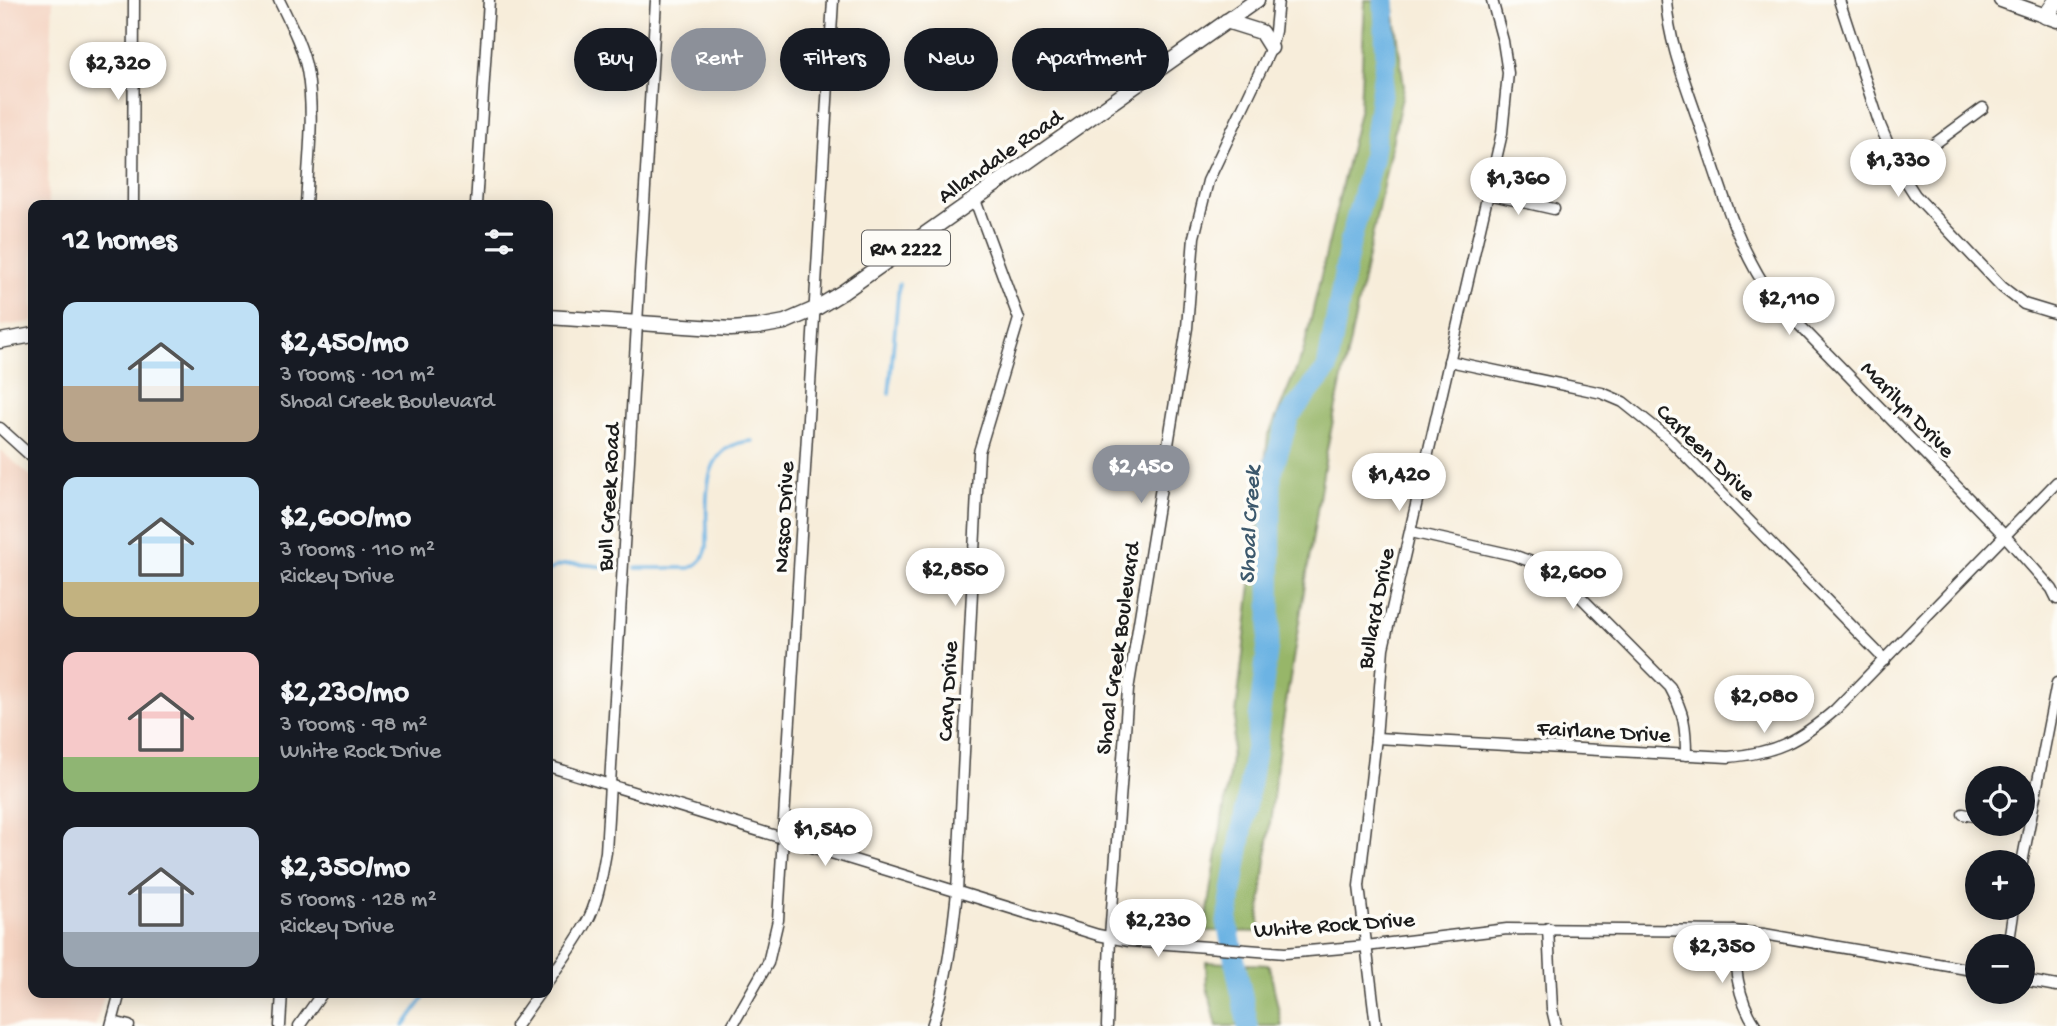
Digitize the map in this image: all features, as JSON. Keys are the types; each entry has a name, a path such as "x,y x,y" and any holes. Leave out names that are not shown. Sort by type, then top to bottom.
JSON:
{"highway":[{"path":"2050,12 2057,0"}],"main road":[{"name":"Allandale Road","path":"553,317 731,329 785,322 815,309 975,200 1257,0"},
{"path":"2001,0 2050,12"},
{"path":"1226,21 1261,32 1271,48"},
{"path":"0,341 28,336"}],"street":[{"path":"133,200 134,0"},
{"path":"279,0 298,39 307,68 310,92 306,200"},
{"path":"476,200 489,0"},
{"name":"Bull Creek Road","path":"553,974 591,915 606,852 656,0"},
{"name":"Nasco Drive","path":"732,1026 756,988 771,953 778,920 833,0"},
{"name":"Shoal Creek Boulevard","path":"1107,1026 1110,937 1128,690 1187,328 1194,237 1208,181 1271,48 1278,0"},
{"name":"Bullard Drive","path":"1376,1026 1359,886 1383,649 1502,133 1508,74 1492,0"},
{"name":"Marilyn Drive","path":"1665,0 1678,61 1737,236 1753,269 1772,297 2005,536 2052,589 2057,599"},
{"path":"1839,0 1880,125 1899,170 1914,195 1933,218 2002,287 2024,304 2057,314"},
{"path":"1899,170 1983,108"},
{"path":"1488,194 1554,209"},
{"name":"Cary Drive","path":"932,1026 950,958 957,892 979,452 1019,318 975,200"},
{"name":"Carleen Drive","path":"1450,361 1602,393 1623,402 1668,438 1885,660"},
{"path":"0,428 28,453"},
{"name":"Fairlane Drive","path":"1376,738 1728,757 1757,755 1811,731 1885,660 2057,482"},
{"path":"1410,532 1513,555 1541,565 1563,579 1670,687 1681,707 1686,724 1686,755"},
{"path":"2035,783 2057,683"},
{"name":"White Rock Drive","path":"553,767 1110,937 1285,953 1507,929 1734,931 1965,969"},
{"path":"1548,928 1552,1009 1556,1026"},
{"path":"1734,931 1739,992 1756,1026"},
{"path":"2035,981 2057,986"},
{"path":"118,998 112,1024 129,1026"},
{"path":"280,1026 282,998"},
{"path":"299,1026 319,998"},
{"path":"516,1026 536,998"}],"shaded area":[{"path":"0,0 53,0 48,200 28,200 28,323 0,326"},
{"path":"0,450 28,474 28,998 103,998 95,1026 0,1026"}],"green space":[{"path":"1365,0 1393,0 1404,87 1327,449 1279,746 1259,920 1261,932 1205,931 1229,775 1268,437 1303,353 1360,107"},
{"path":"1206,962 1269,965 1282,1026 1217,1026 1207,987"}],"waterway":[{"name":"Shoal Creek","path":"1248,1026 1227,922 1256,746 1270,626 1271,475 1289,416 1327,369 1350,243 1372,160 1386,56 1384,0"},
{"path":"889,394 899,284"},
{"path":"636,568 690,568 699,562 707,547 707,497 713,465 721,453 734,445 752,441"},
{"path":"553,568 569,564 608,567"},
{"path":"404,1026 424,998"}]}
